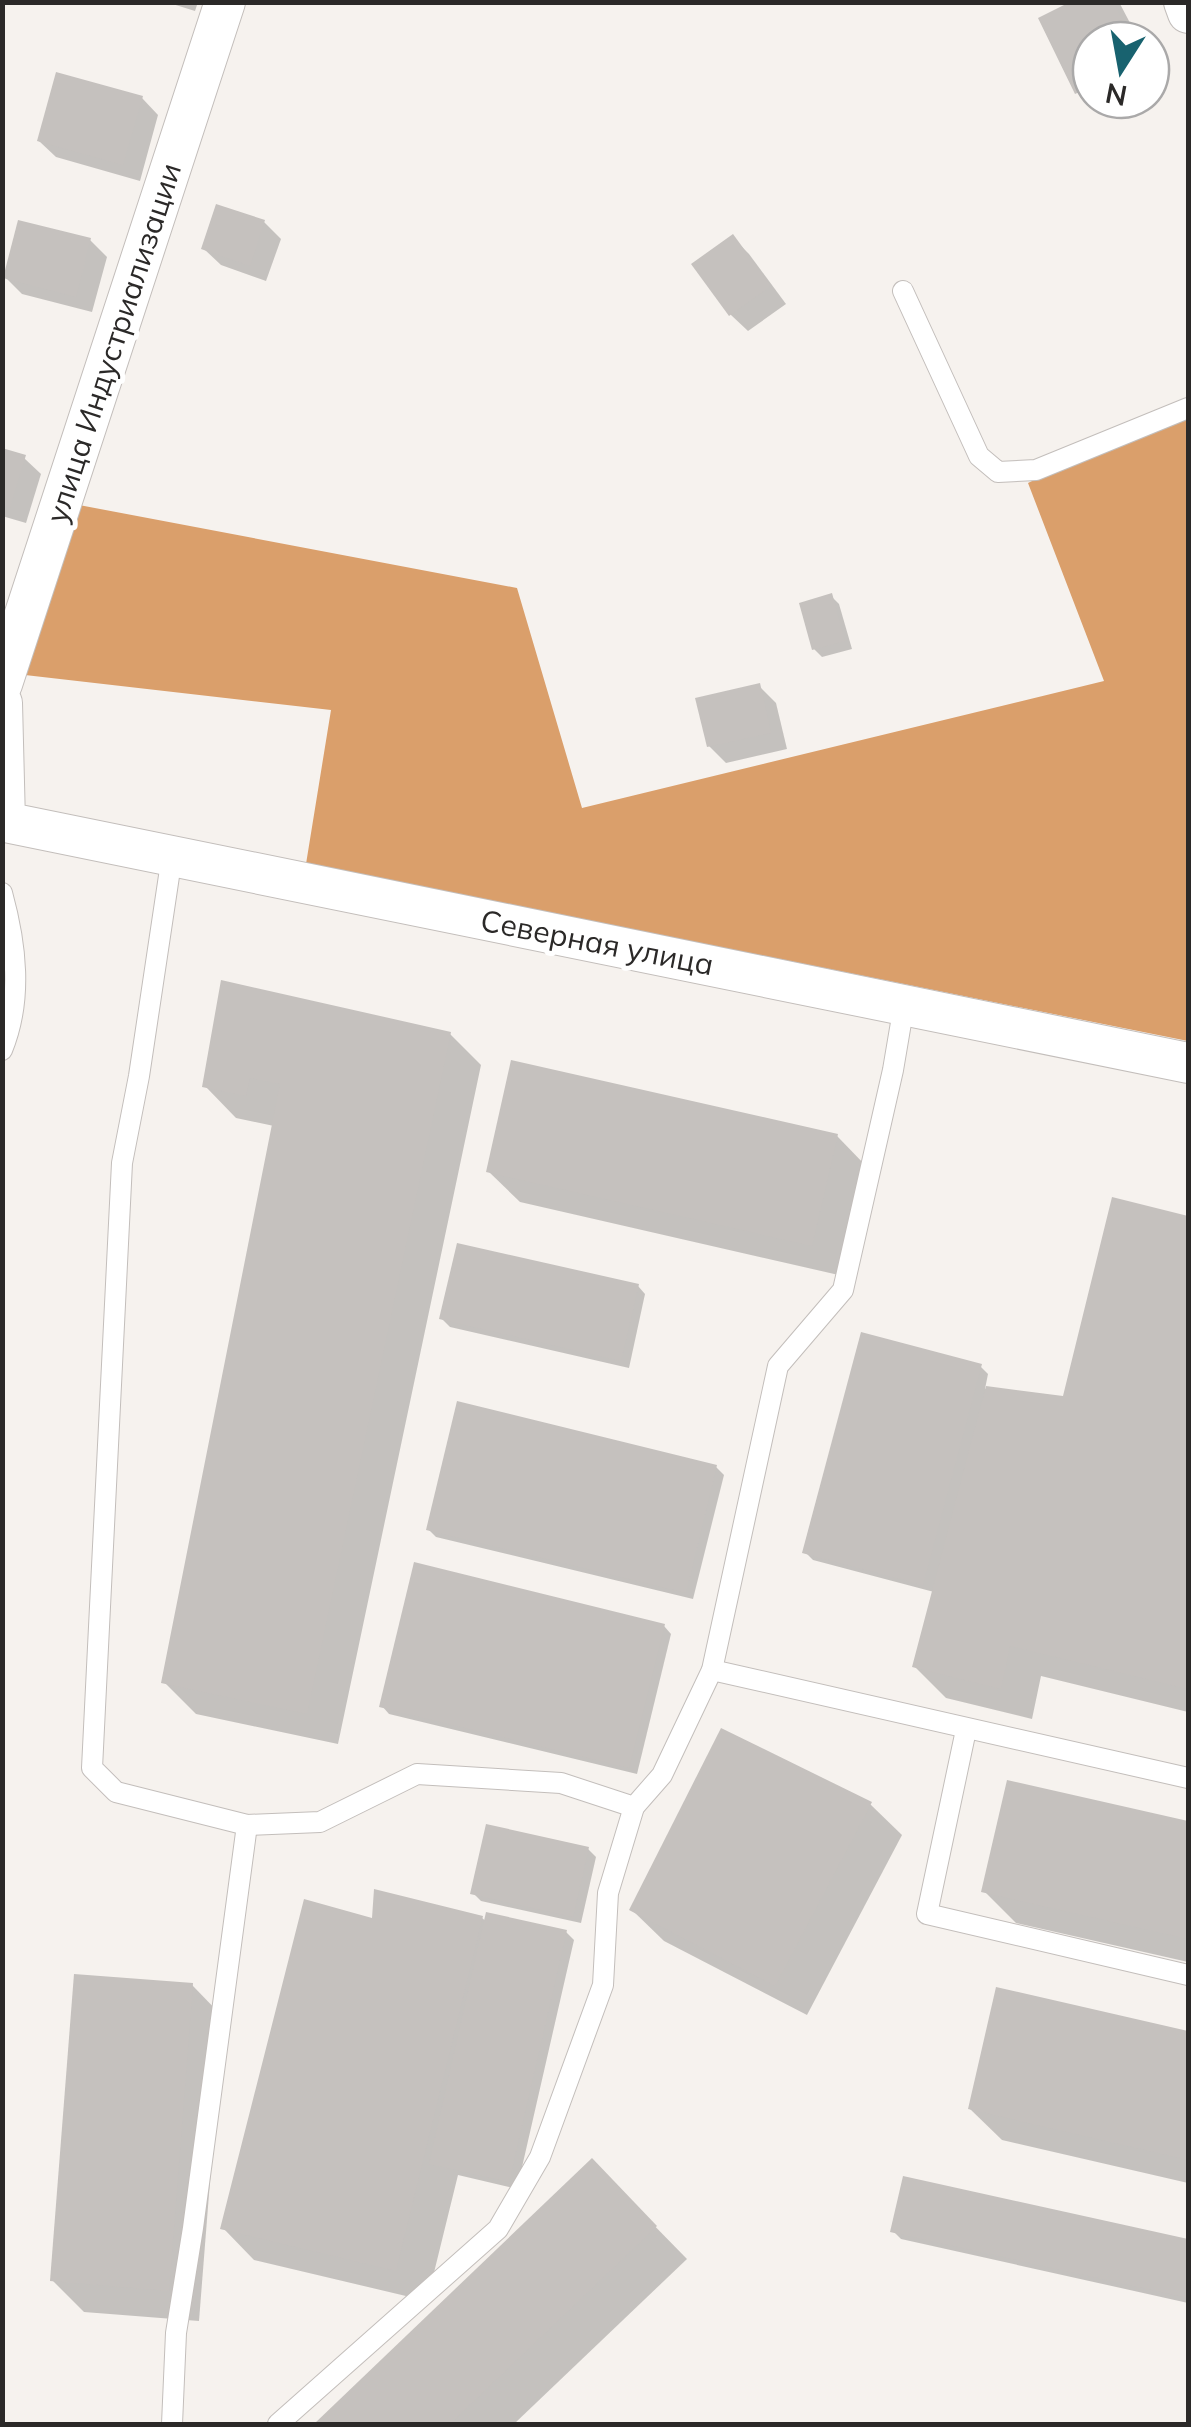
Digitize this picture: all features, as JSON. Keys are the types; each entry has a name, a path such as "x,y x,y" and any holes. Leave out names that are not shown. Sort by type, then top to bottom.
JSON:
{"street":[{"name":"улица Индустриализации","path":"2,684 225,2"},
{"path":"1184,2 1188,13"},
{"path":"2,703 4,833"},
{"name":"Северная улица","path":"4,833 172,856 1188,1063"}],"lane":[{"path":"903,290 980,456 998,472 1036,470 1188,408"},
{"path":"172,856 122,1162 92,1768 116,1792 247,1825 320,1822 417,1774 560,1783 634,1807"},
{"path":"2,893 12,928 16,994 13,1023 2,1050"},
{"path":"278,2424 498,2228 540,2156 603,1986 608,1892 634,1807 662,1776 712,1670 778,1366 843,1290 904,1005"},
{"path":"712,1670 1188,1778"},
{"path":"966,1730 927,1914 1188,1975"},
{"path":"172,2424 176,2333 247,1825"}],"shaded area":[{"path":"1188,404 1188,1041 306,864 331,710 25,675 79,505 517,588 582,808 1104,681 1028,483"}],"building":[{"path":"1070,2 1114,2 1123,20 1071,20 1071,86 1038,18"},
{"path":"56,72 143,96 123,165 37,141"},
{"path":"216,204 265,220 250,266 201,249"},
{"path":"18,220 91,238 76,297 3,278"},
{"path":"733,234 771,286 729,316 691,264"},
{"path":"2,448 26,455 10,508 2,506"},
{"path":"832,593 845,641 812,650 799,603"},
{"path":"760,683 771,733 707,747 695,698"},
{"path":"221,980 451,1032 307,1714 161,1683 280,1084 250,1078 246,1096 202,1087"},
{"path":"511,1060 838,1134 812,1246 486,1172"},
{"path":"1112,1197 1188,1216 1188,1689 1010,1646 1001,1689 912,1667 986,1386 1063,1396"},
{"path":"457,1243 639,1284 621,1361 439,1319"},
{"path":"861,1332 982,1364 923,1585 802,1553"},
{"path":"457,1401 717,1465 686,1593 426,1530"},
{"path":"414,1562 665,1624 629,1768 379,1707"},
{"path":"721,1728 872,1802 775,1986 629,1910"},
{"path":"1007,1780 1188,1821 1188,1939 981,1892"},
{"path":"486,1824 589,1847 573,1917 470,1894"},
{"path":"374,1889 483,1916 396,2271 220,2229 304,1899 372,1918"},
{"path":"486,1912 567,1930 509,2182 429,2164"},
{"path":"74,1974 193,1983 169,2291 50,2281"},
{"path":"996,1987 1188,2031 1188,2160 968,2109"},
{"path":"592,2158 657,2226 450,2424 314,2424"},
{"path":"903,2176 1188,2239 1188,2298 890,2232"}]}
